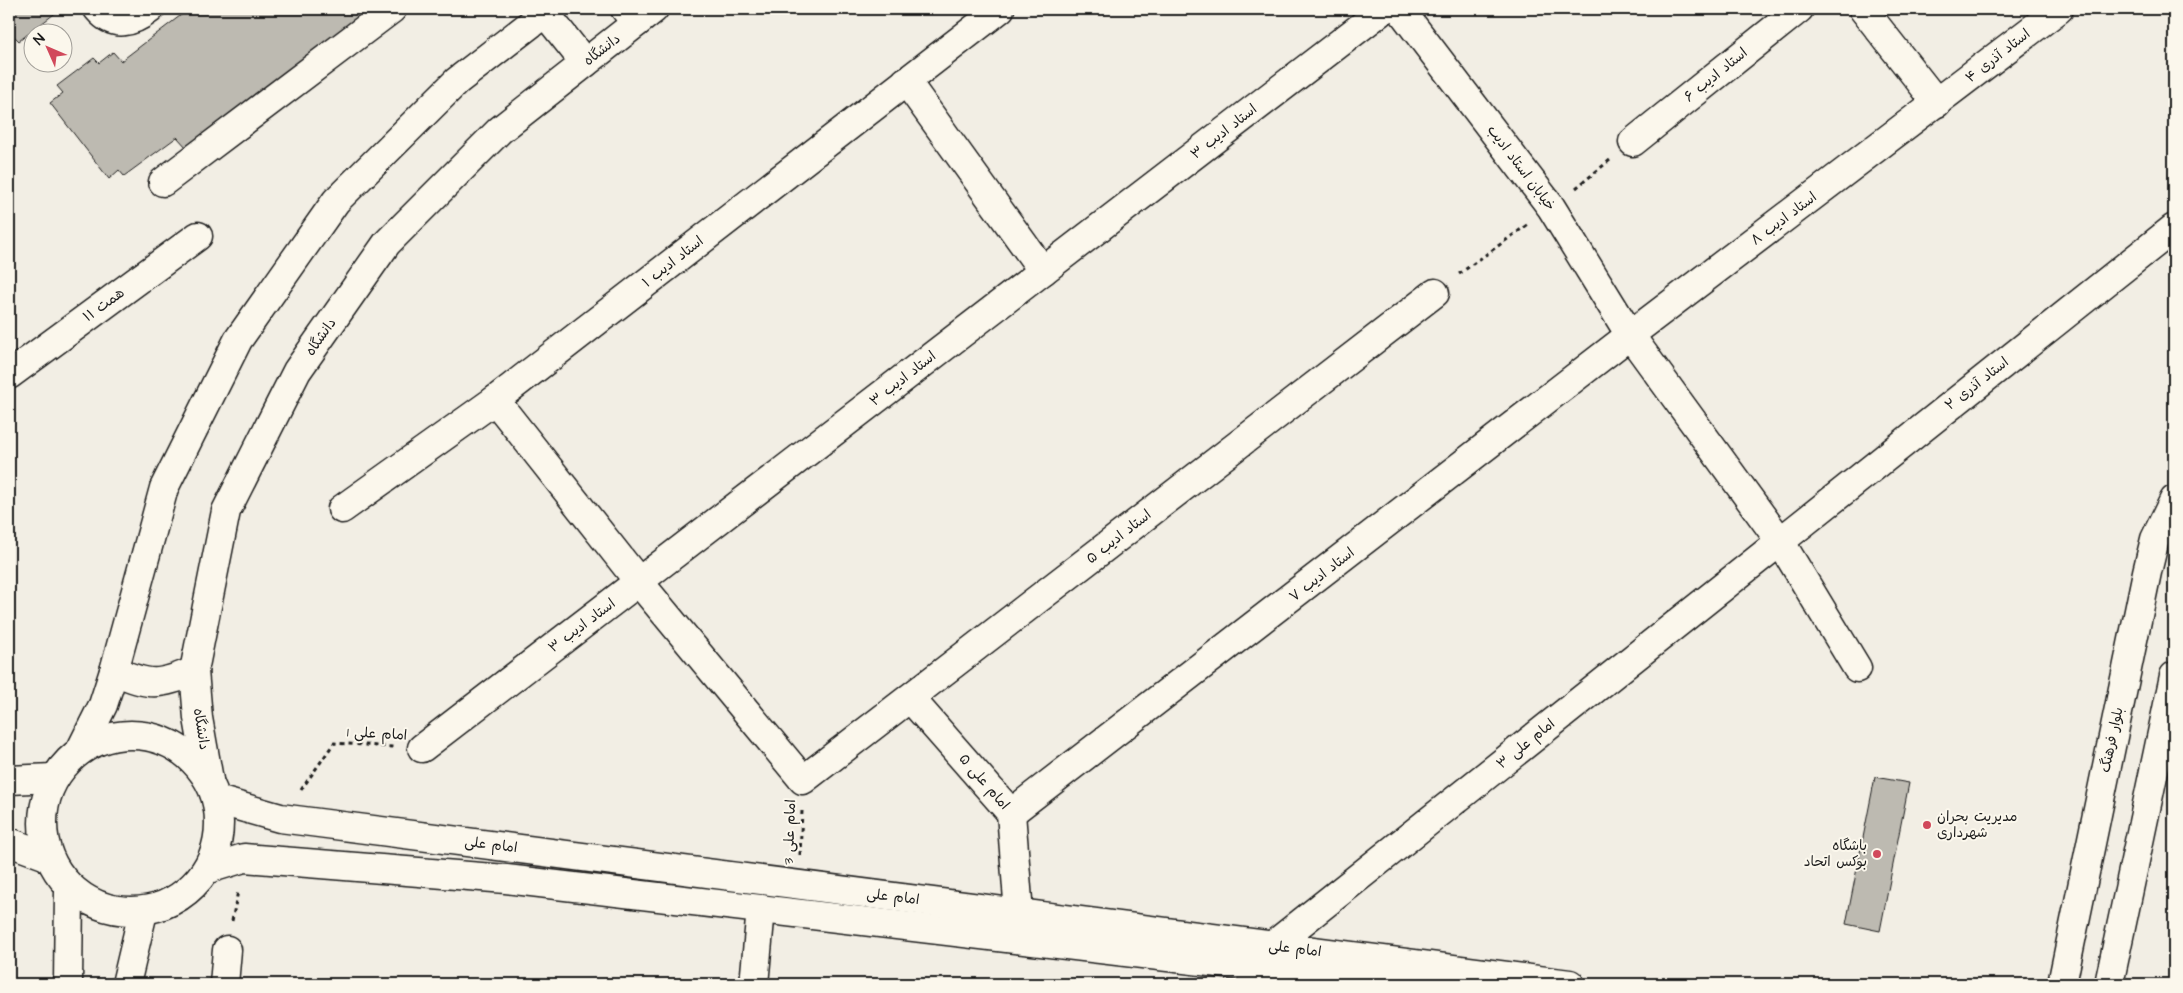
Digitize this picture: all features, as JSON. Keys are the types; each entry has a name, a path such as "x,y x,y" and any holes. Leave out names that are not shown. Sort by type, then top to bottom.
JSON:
{"street":[{"path":"98,9 111,20 121,22 131,21 150,9"},
{"path":"163,182 392,9"},
{"name":"استاد ادیب ۱","path":"342,509 495,400 1000,9"},
{"name":"استاد ادیب ۳","path":"422,748 1384,9"},
{"name":"خیابان استاد ادیب","path":"1400,9 1552,207 1630,335 1780,541 1857,668"},
{"name":"استاد ادیب ۶","path":"1633,142 1799,9"},
{"path":"1863,9 1937,102"},
{"name":"استاد آذری ۴","path":"1937,102 2059,9"},
{"path":"81,749 115,735 152,736 186,752 213,790 220,835 208,869 180,898 143,912 104,909 69,889 47,856 41,816 53,778 81,749 103,705 164,488 238,340 336,201 457,81 545,10 585,63"},
{"name":"دانشگاه","path":"213,790 198,718 194,671 226,510 297,371 387,243 500,130 585,63 638,13"},
{"path":"906,81 1042,271"},
{"name":"استاد ادیب ۸","path":"1630,335 1937,102"},
{"name":"استاد آذری ۲","path":"1780,541 2174,228"},
{"name":"همت ۱۱","path":"9,375 198,236"},
{"name":"استاد ادیب ۵","path":"803,780 1435,293"},
{"name":"استاد ادیب ۷","path":"1012,813 1630,335"},
{"path":"495,400 639,582 803,780"},
{"name":"بلوار فرهنگ","path":"2062,984 2147,572 2155,539 2174,500"},
{"name":"امام علی ۳","path":"1272,946 1780,541"},
{"path":"114,671 140,682 166,682 194,671"},
{"path":"2109,984 2174,676"},
{"name":"امام علی ۵","path":"910,698 1012,813 1019,913"},
{"path":"9,780 53,778"},
{"name":"امام علی","path":"213,790 280,818 1570,984"},
{"path":"9,842 47,856"},
{"name":"امام علی","path":"208,869 244,858 506,879 1396,984"},
{"path":"68,984 69,889"},
{"path":"754,984 761,909"},
{"path":"126,984 143,912"},
{"path":"224,984 227,950"}],"path":[{"name":"امام علی 1","path":"280,818 334,743 422,748"},
{"name":"امام علی 3","path":"799,885 803,780"},
{"path":"227,950 244,858"}],"building":[{"path":"9,9 56,9 58,11 44,22 22,22 22,39 19,41 13,35 9,39"},
{"path":"189,9 374,9 187,148 177,137 124,176 119,170 109,179 50,103 63,93 57,86 94,58 99,63 113,52 121,61"},
{"name":"باشگاه بوکس اتحاد","path":"1875,777 1909,783 1880,931 1846,924"}],"place":[{"name":"مدیریت بحران شهرداری","path":"1927,825"},
{"name":"باشگاه بوکس اتحاد","path":"1877,854"}]}
